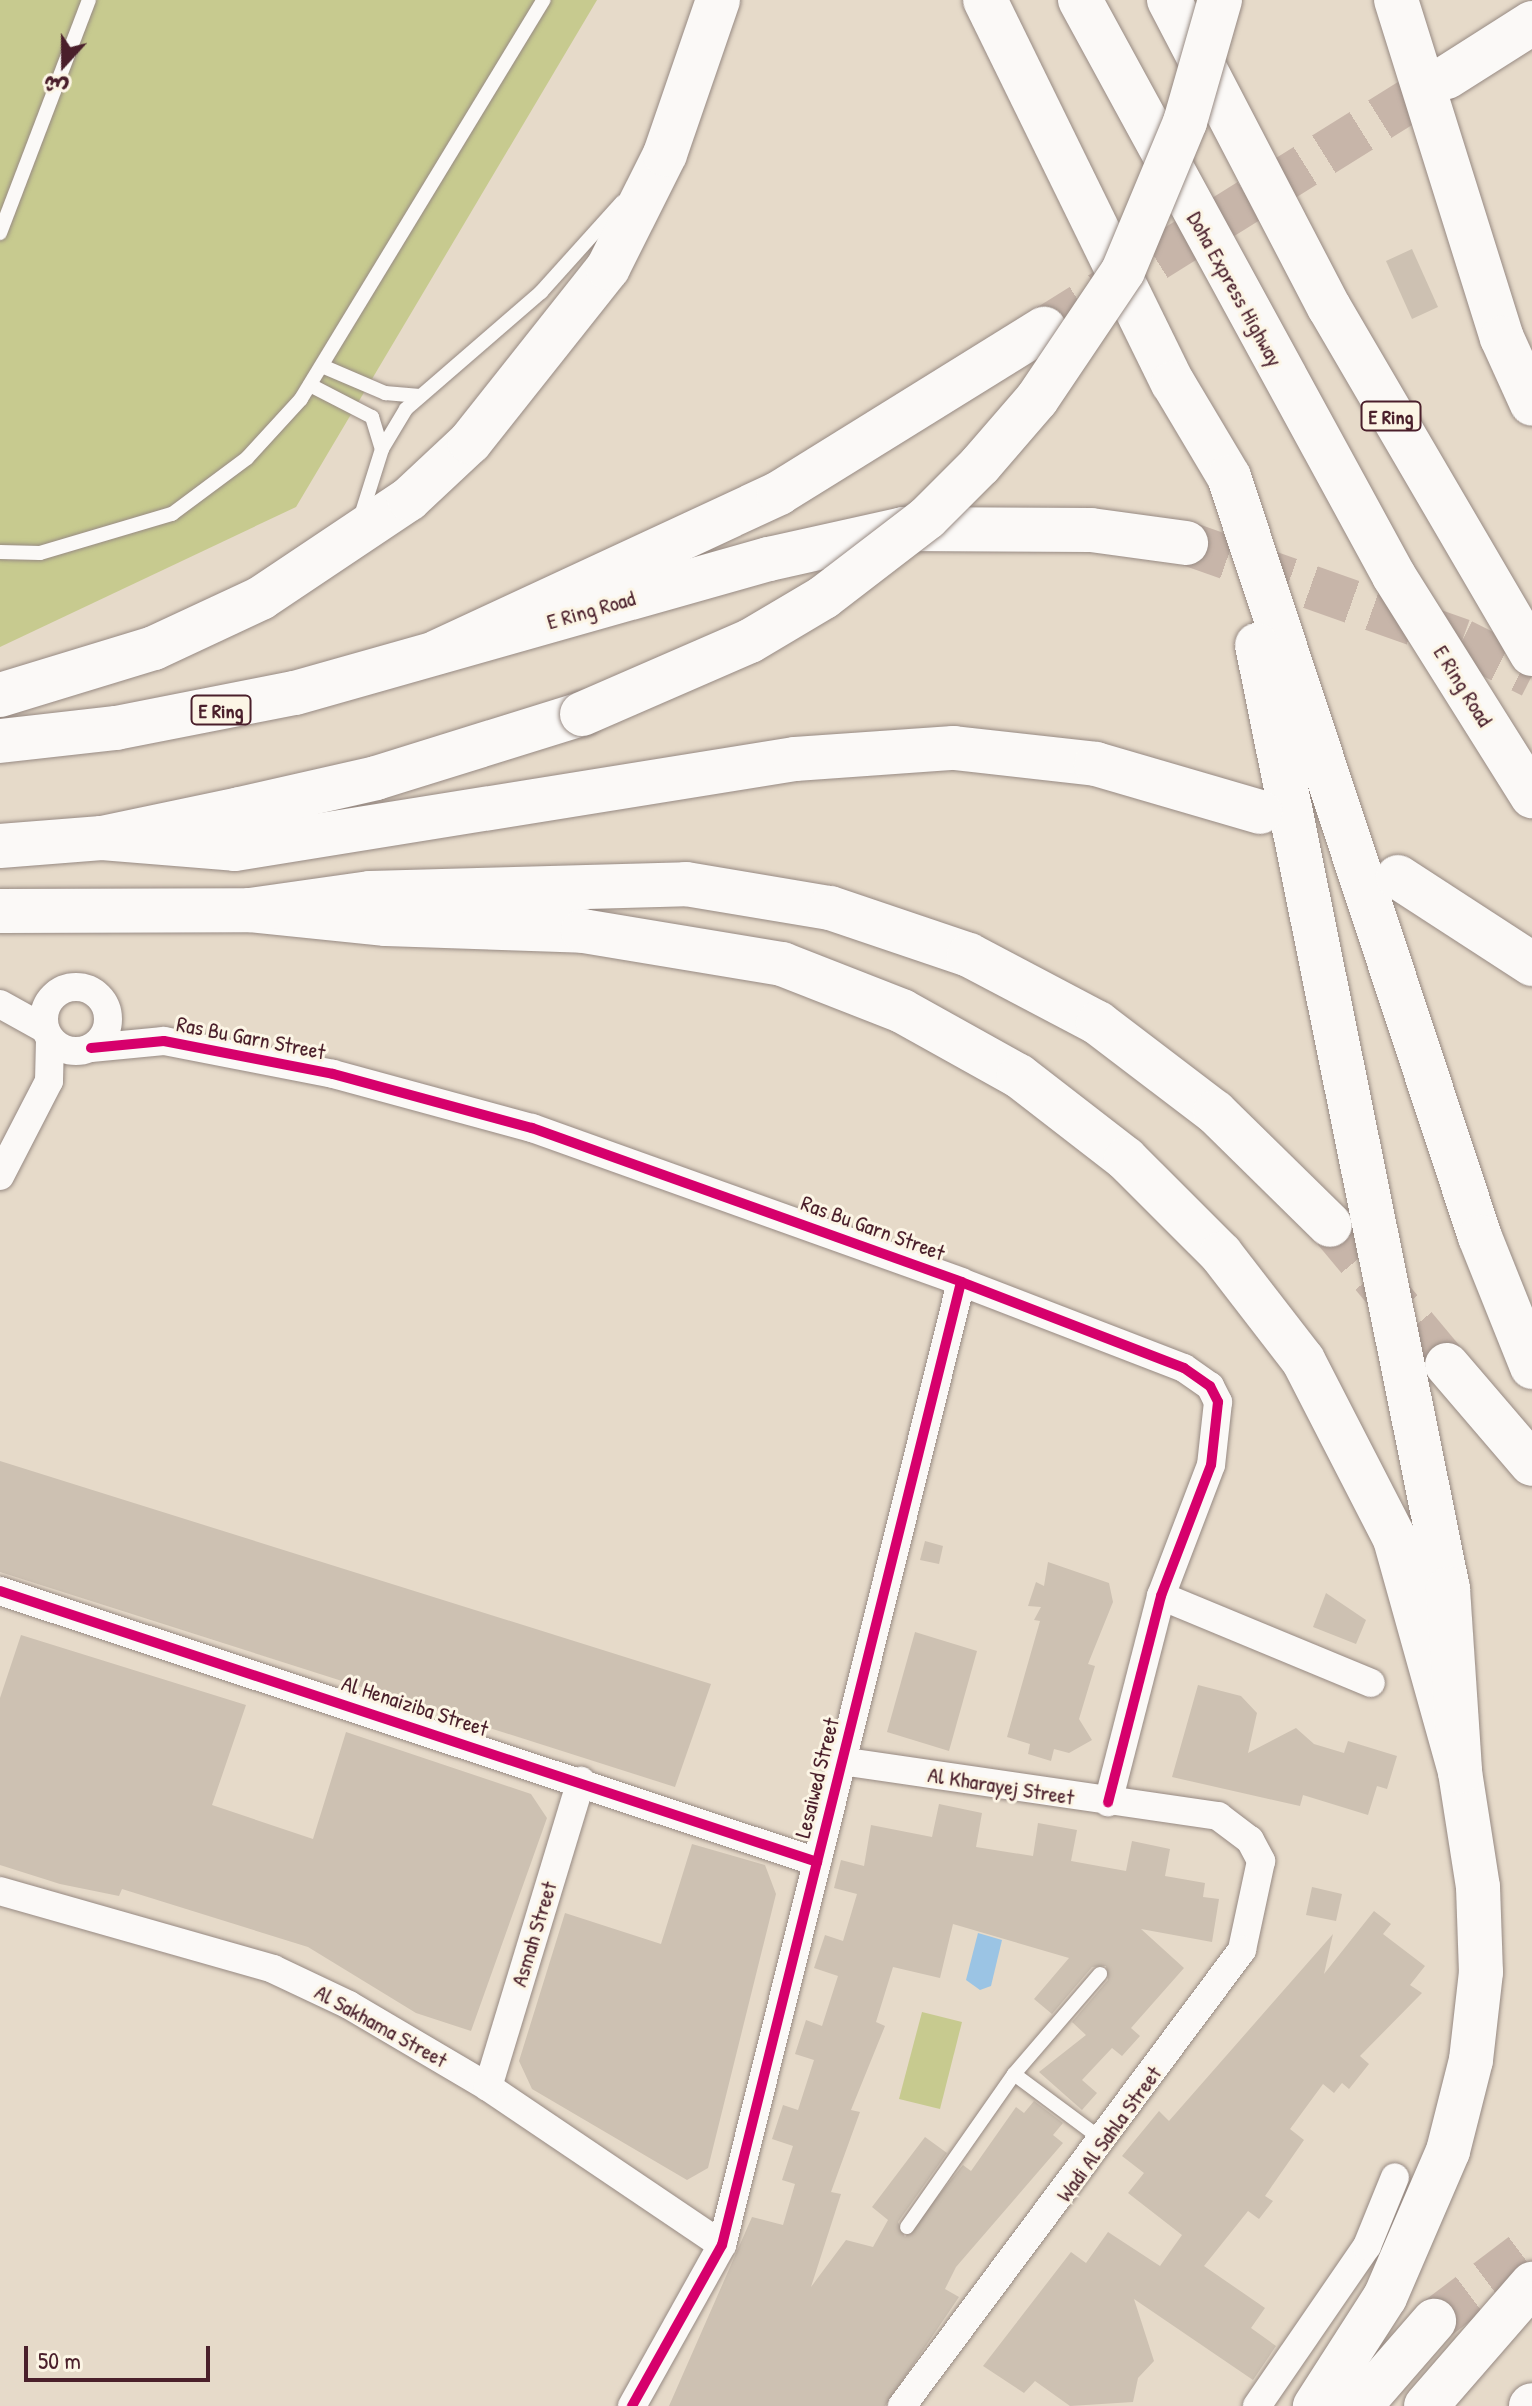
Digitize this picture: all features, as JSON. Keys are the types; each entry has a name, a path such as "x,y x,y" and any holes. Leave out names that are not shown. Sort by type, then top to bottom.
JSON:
{"main road":[{"path":"0,695 214,622 357,536 470,442 575,318 665,154 718,0"},
{"path":"985,0 1173,383 1229,477 1470,1207 1532,1367"},
{"name":"Doha Express Highway","path":"1080,0 1394,576"},
{"path":"1169,0 1254,165"},
{"path":"1205,0 1254,165"},
{"path":"0,846 102,838 376,778 582,714 750,641 824,597 927,518 980,465 1037,399 1123,271 1185,122 1220,0"},
{"path":"1396,0 1502,338 1532,404"},
{"path":"1447,77 1532,23"},
{"name":"E Ring","path":"1254,165 1453,524 1532,654"},
{"path":"437,652 779,493 1044,329"},
{"path":"1173,383 1272,700 1448,1589 1460,1772 1478,1887 1481,1972 1471,2060 1423,2217 1385,2297 1315,2406"},
{"name":"E Ring Road","path":"0,741 217,711 903,529 1077,529 1186,543"},
{"name":"E Ring Road","path":"1394,576 1532,796"},
{"path":"102,838 235,849 795,759 954,748 1096,764 1260,812"},
{"path":"1398,877 1532,964"},
{"path":"250,910 370,893 686,884 844,912 969,955 1098,1023 1215,1112 1330,1225"},
{"path":"0,911 250,910 386,924 583,931 732,952 858,992 1019,1076 1175,1205 1303,1360 1395,1539 1460,1772"},
{"path":"1447,1365 1532,1464"},
{"path":"1426,2406 1532,2284"},
{"path":"1360,2406 1434,2321"}],"street":[{"path":"0,1004 66,1042 106,1030 106,1008 92,991 70,987 45,1007 66,1042"},
{"name":"Ras Bu Garn Street","path":"106,1008 164,1041"},
{"name":"Ras Bu Garn Street","path":"66,1042 164,1041 333,1074 532,1128 961,1282 1184,1368 1210,1386 1218,1402 1211,1465 1161,1596 1108,1802"},
{"path":"0,1176 66,1042"},
{"name":"Lesaiwed Street","path":"632,2406 722,2245 961,1282"},
{"name":"Al Henaiziba Street","path":"0,1591 581,1781 817,1862"},
{"path":"1161,1596 1371,1683"},
{"name":"Al Kharayej Street","path":"841,1761 1108,1802"},
{"name":"Asmah Street","path":"488,2087 581,1781"},
{"name":"Wadi Al Sahla Street","path":"902,2406 1105,2141 1242,1950 1261,1888 1261,1861 1236,1825 1108,1802"},
{"name":"Al Sakhama Street","path":"0,1891 273,1969 488,2087 722,2245"},
{"path":"1257,2406 1367,2246 1395,2177"}],"lane":[{"path":"0,233 89,0"},
{"path":"0,552 40,553 172,514 247,458 310,385 544,0"},
{"path":"357,536 382,449 420,396 541,292 665,154"},
{"path":"322,366 376,390 420,396"},
{"path":"310,385 372,417 382,449"},
{"path":"907,2227 1014,2074 1100,1974"},
{"path":"1014,2074 1105,2141"}],"green space":[{"path":"0,0 597,0 296,507 0,647"},
{"path":"922,2012 962,2022 940,2109 899,2099"}],"water":[{"path":"978,1933 1002,1940 991,1986 980,1990 966,1980"}],"building":[{"path":"1412,249 1438,307 1412,319 1386,261"},
{"path":"0,1461 711,1684 675,1787 0,1572"},
{"path":"925,1541 943,1546 939,1564 920,1560"},
{"path":"1048,1562 1109,1583 1113,1602 1088,1664 1095,1666 1079,1719 1092,1740 1069,1753 1054,1749 1051,1761 1028,1754 1030,1744 1007,1737 1040,1621 1034,1620 1041,1607 1028,1606 1036,1582 1044,1586"},
{"path":"1326,1593 1366,1620 1356,1644 1313,1627"},
{"path":"915,1632 977,1651 949,1751 887,1732"},
{"path":"21,1635 246,1705 212,1805 313,1839 346,1732 531,1794 547,1818 471,2031 416,2013 308,1947 122,1889 119,1896 60,1884 0,1865 0,1698"},
{"path":"1198,1685 1241,1696 1257,1713 1248,1753 1296,1728 1314,1744 1344,1753 1348,1741 1397,1756 1387,1789 1377,1786 1368,1815 1303,1795 1300,1806 1172,1777"},
{"path":"939,1804 982,1813 976,1847 1033,1856 1038,1823 1077,1830 1071,1861 1126,1871 1132,1841 1170,1849 1165,1876 1205,1883 1203,1897 1219,1899 1212,1942 1141,1929 1184,1968 1131,2028 1140,2036 1122,2056 1112,2048 1082,2080 1097,2093 1082,2110 1039,2072 1086,2035 1072,2022 1108,1980 1106,1966 1092,1967 1052,2014 1034,1999 1069,1958 953,1924 940,1978 893,1967 876,2022 885,2026 851,2110 860,2112 831,2192 841,2194 811,2287 846,2240 873,2247 888,2220 872,2207 925,2137 947,2153 898,2222 905,2237 963,2165 971,2171 1016,2107 1024,2113 1034,2101 1063,2123 1053,2135 1063,2143 956,2267 945,2289 959,2297 885,2406 669,2406 752,2217 783,2225 795,2184 782,2180 793,2146 772,2139 783,2105 798,2110 814,2060 795,2054 806,2020 822,2026 838,1976 814,1968 825,1935 843,1941 857,1894 834,1888 841,1860 864,1866 871,1825 932,1837"},
{"path":"692,1844 765,1865 776,1894 708,2168 687,2180 532,2089 519,2061 565,1913 661,1944"},
{"path":"1312,1887 1342,1894 1336,1921 1306,1915"},
{"path":"1374,1911 1391,1924 1383,1934 1425,1966 1410,1985 1422,1993 1360,2056 1369,2064 1349,2089 1342,2083 1334,2093 1323,2084 1290,2129 1304,2140 1265,2196 1273,2201 1259,2219 1248,2211 1204,2266 1265,2308 1251,2328 1276,2346 1253,2380 1134,2299 1154,2361 1138,2378 1133,2402 1070,2406 1035,2381 1024,2393 983,2366 1071,2252 1086,2263 1108,2232 1160,2266 1182,2235 1128,2193 1144,2173 1122,2156 1159,2111 1169,2121 1333,1934 1324,1974"}],"tunnel":[{"path":"1044,329 1447,77"},
{"path":"1186,543 1462,641 1532,676"},
{"path":"1330,1225 1447,1365"},
{"path":"1434,2321 1532,2247"}],"cycle path":[{"path":"91,1048 164,1041 333,1074 532,1128 961,1282 1184,1368 1210,1386 1218,1402 1211,1465 1161,1596 1108,1802"},
{"path":"632,2406 722,2245 961,1282"},
{"path":"0,1591 817,1862"}]}
